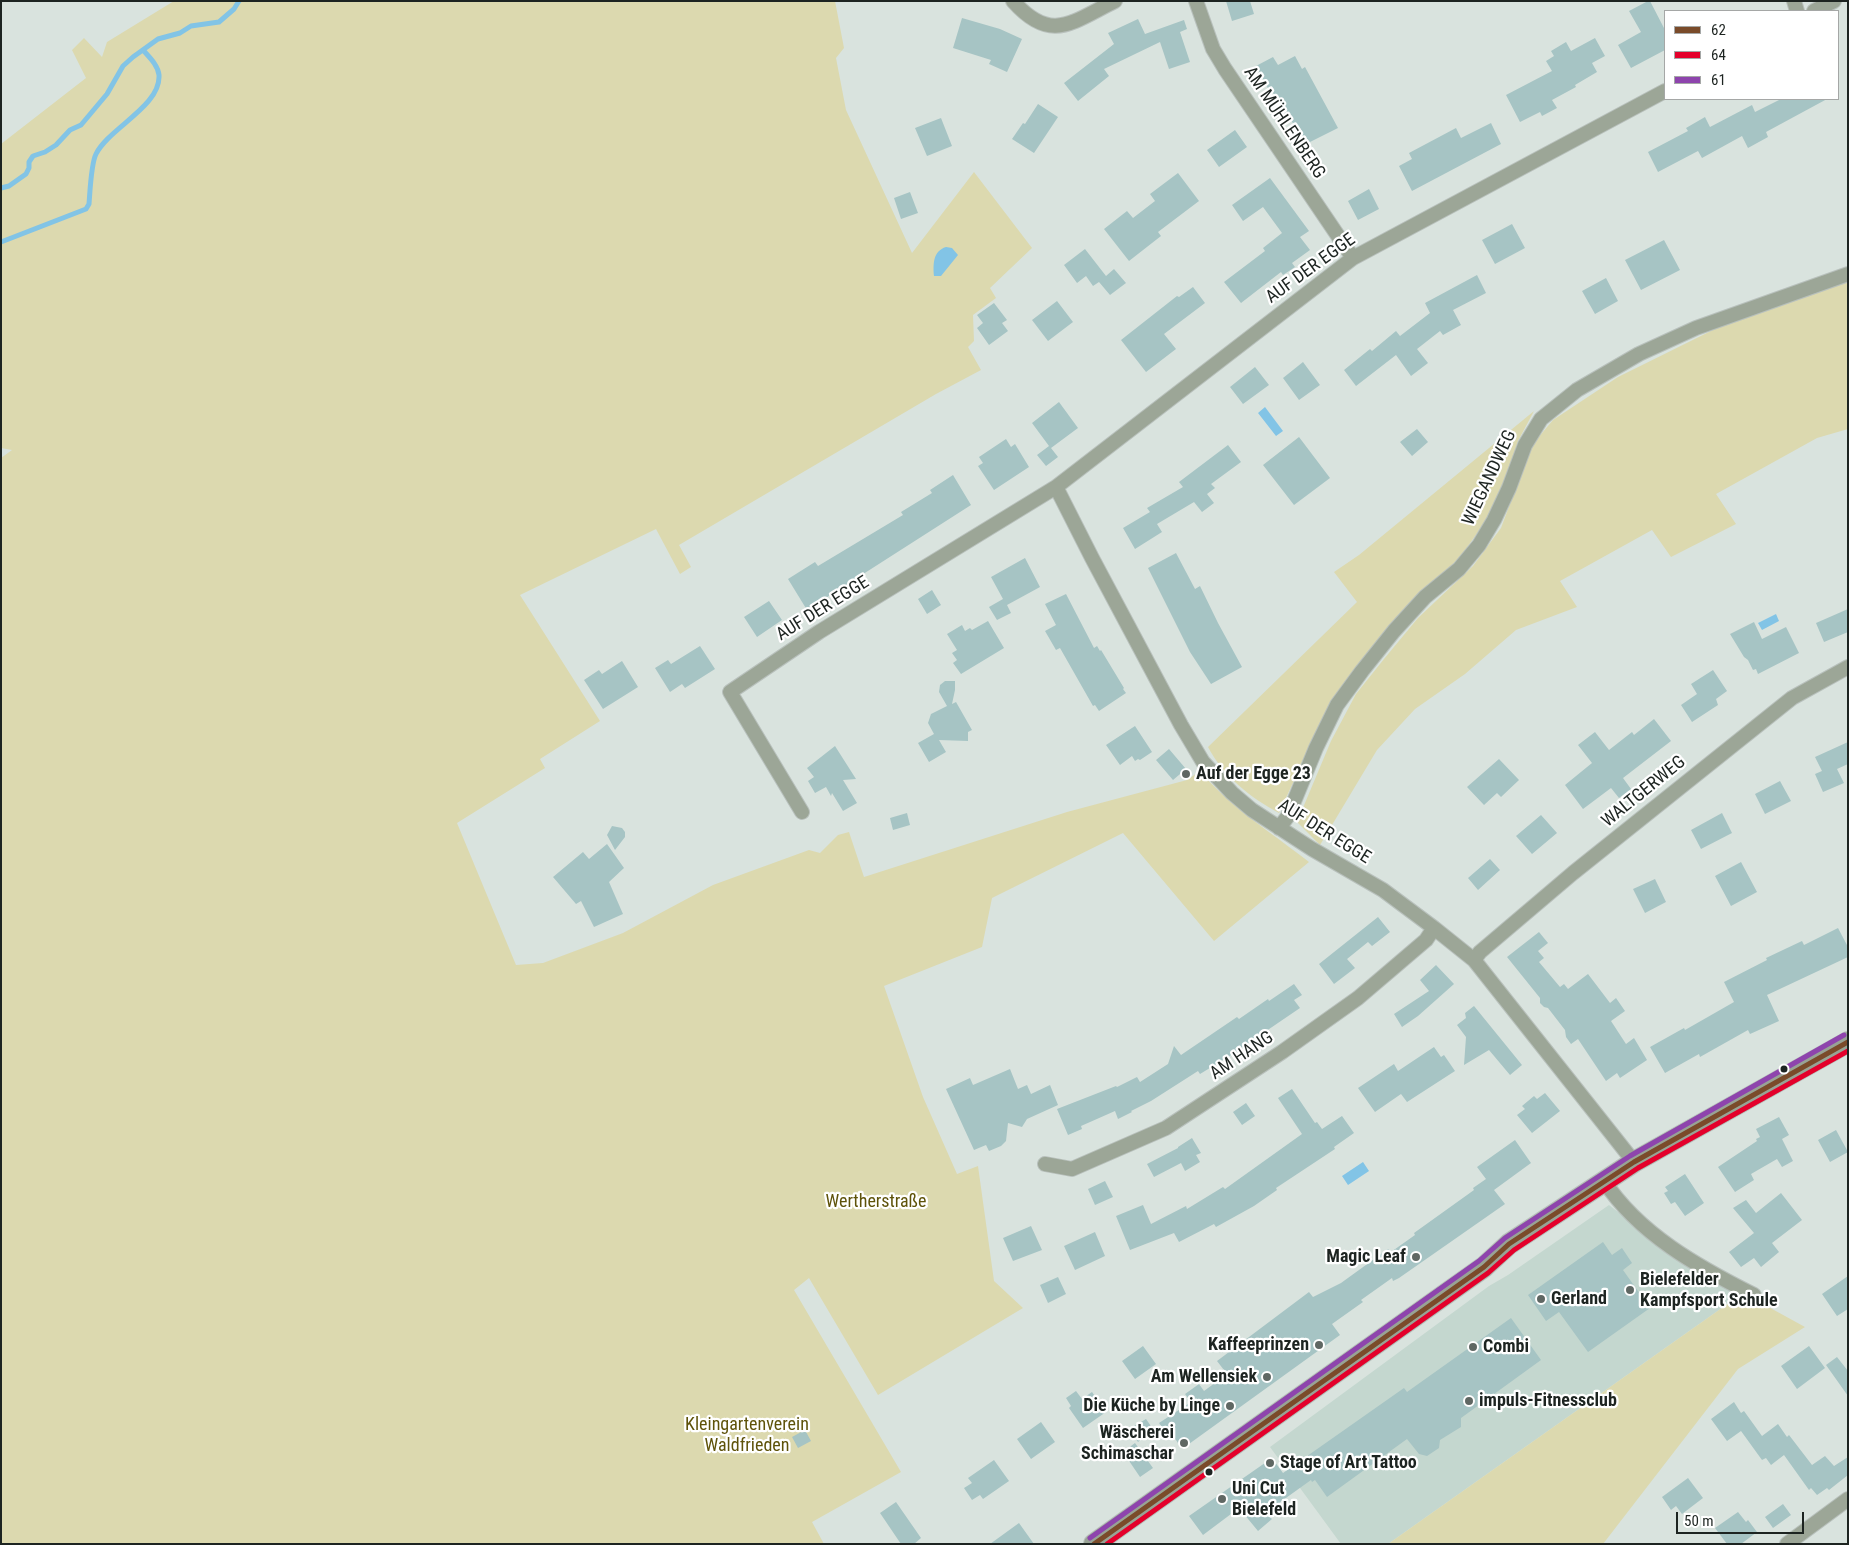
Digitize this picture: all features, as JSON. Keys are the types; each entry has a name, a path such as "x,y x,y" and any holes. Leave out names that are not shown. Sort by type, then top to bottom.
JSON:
{"main road":[{"path":"1101,1542 1478,1272 1509,1244 1634,1162 1848,1042"}],"street":[{"path":"1014,1 1034,21 1046,26 1062,26 1114,1"},
{"name":"AM MÜHLENBERG","path":"1196,1 1213,49 1225,69 1353,258"},
{"path":"1816,10 1834,1"},
{"name":"AUF DER EGGE","path":"802,812 730,692 819,632 1056,486 1353,258 1664,92"},
{"name":"WIEGANDWEG","path":"1278,828 1288,816 1316,748 1337,705 1394,631 1425,597 1459,569 1479,545 1494,520 1509,488 1524,445 1541,419 1576,390 1639,354 1696,328 1848,274"},
{"name":"AUF DER EGGE","path":"1056,486 1092,558 1181,725 1203,762 1232,793 1252,810 1312,849 1383,890 1474,960 1634,1162"},
{"name":"WALTGERWEG","path":"1474,960 1480,952 1573,873 1792,698 1848,667"},
{"name":"AM HANG","path":"1045,1164 1072,1169 1166,1128 1282,1052 1358,998 1426,940 1434,928"},
{"path":"1604,1181 1615,1198 1626,1210 1663,1242 1754,1295"},
{"path":"1788,1544 1848,1499"}],"shaded area":[{"path":"1609,1205 1652,1238 1743,1293 1388,1544 1341,1544 1270,1447 1489,1286 1508,1275"}],"green space":[{"path":"174,1 835,1 844,48 836,58 846,110 912,253 974,172 1032,248 990,288 996,298 973,315 974,341 968,347 981,370 936,394 679,545 691,567 680,574 656,529 520,595 600,721 540,759 545,768 457,823 516,965 543,963 623,933 713,885 809,850 820,853 838,835 849,832 864,877 1067,812 1187,780 1200,771 1238,808 1309,862 1214,941 1123,833 992,898 982,947 884,986 923,1097 957,1174 978,1166 994,1281 1023,1308 878,1395 809,1278 794,1290 901,1472 812,1522 824,1544 1,1544 1,458 12,450 1,448 1,144 86,78 72,50 84,38 102,57 107,42"},
{"path":"1848,282 1848,429 1817,438 1716,494 1736,524 1671,557 1652,530 1560,581 1577,607 1516,630 1465,674 1415,709 1377,750 1320,845 1297,822 1331,741 1356,694 1418,618 1473,566 1501,528 1532,445 1553,420 1618,377 1715,329"},
{"path":"1534,411 1518,441 1505,483 1487,519 1461,556 1408,608 1344,683 1316,733 1279,813 1248,793 1221,767 1208,747 1357,602 1334,572 1359,555"},
{"path":"1743,1293 1805,1327 1738,1369 1603,1544 1388,1544"}],"water":[{"path":"946,247 952,248 958,255 941,276 934,276 936,255"},
{"path":"1265,407 1283,431 1276,436 1258,413"},
{"path":"1776,614 1779,621 1762,630 1758,623"},
{"path":"1363,1162 1369,1171 1348,1185 1342,1176"}],"building":[{"path":"1226,1 1250,1 1254,14 1232,21"},
{"path":"1650,1 1664,28 1664,51 1631,68 1618,45 1641,32 1629,11"},
{"path":"962,18 1000,29 1022,39 1007,72 989,64 991,60 953,48"},
{"path":"1138,19 1145,34 1184,20 1187,29 1180,32 1190,62 1169,69 1160,42 1104,69 1109,76 1078,101 1064,83 1114,44 1108,33"},
{"path":"1595,38 1605,56 1592,63 1597,72 1575,85 1576,87 1552,100 1557,108 1542,116 1540,112 1520,122 1506,95 1552,71 1546,61 1554,56 1551,51 1566,42 1571,51"},
{"path":"1295,56 1302,69 1305,67 1338,128 1304,145 1281,100 1278,102 1272,91 1270,92 1256,66 1273,57 1278,65"},
{"path":"1779,100 1825,100 1766,132 1768,137 1748,148 1742,136 1702,158 1698,151 1658,172 1648,152 1688,131 1686,128 1705,117 1710,127 1752,105 1755,112"},
{"path":"1038,104 1058,117 1034,153 1012,139"},
{"path":"941,118 952,146 927,156 915,128"},
{"path":"1491,123 1501,144 1412,191 1399,166 1412,159 1409,153 1456,128 1461,138"},
{"path":"1235,130 1247,147 1219,167 1207,150"},
{"path":"1178,173 1199,201 1158,232 1161,236 1129,261 1104,229 1127,211 1133,218 1155,201 1150,194"},
{"path":"1270,178 1309,231 1300,237 1310,250 1292,263 1295,267 1283,275 1281,272 1241,303 1224,282 1265,251 1263,248 1282,233 1263,207 1243,221 1232,205"},
{"path":"1369,189 1379,209 1358,220 1348,201"},
{"path":"910,192 918,213 901,219 894,198"},
{"path":"1512,224 1525,248 1495,264 1482,240"},
{"path":"1664,240 1680,270 1641,290 1625,260"},
{"path":"1085,249 1106,276 1114,269 1126,283 1110,295 1099,282 1093,286 1086,276 1077,283 1064,265"},
{"path":"1477,275 1486,293 1453,310 1461,325 1443,335 1440,331 1417,349 1428,363 1411,376 1396,355 1356,386 1344,370 1370,349 1372,351 1396,331 1400,336 1430,313 1425,303"},
{"path":"1606,278 1618,301 1595,314 1582,291"},
{"path":"1193,287 1205,303 1164,334 1176,349 1146,372 1121,340 1177,296 1179,297"},
{"path":"1057,301 1073,322 1048,341 1032,320"},
{"path":"994,303 1007,320 1002,323 1008,331 989,345 977,328 983,323 977,315"},
{"path":"1303,362 1320,385 1299,400 1283,378"},
{"path":"1255,367 1269,385 1243,404 1230,387"},
{"path":"1059,402 1078,428 1051,448 1058,457 1046,466 1037,455 1049,446 1032,423"},
{"path":"1417,429 1428,442 1412,456 1400,442"},
{"path":"1299,437 1330,478 1294,505 1263,465"},
{"path":"1006,439 1011,447 1015,444 1029,467 994,490 978,466 983,463 979,457"},
{"path":"1228,445 1241,462 1211,484 1215,488 1207,494 1214,503 1202,512 1194,502 1157,524 1162,532 1135,549 1123,528 1150,512 1147,508 1183,487 1179,482"},
{"path":"953,475 971,505 807,610 788,579 815,562 818,566 903,515 901,512 932,493 930,490"},
{"path":"1176,553 1195,589 1200,586 1242,667 1211,684 1190,652 1148,568"},
{"path":"1025,558 1040,587 1007,605 1011,613 997,620 989,607 1003,599 991,577"},
{"path":"932,590 941,605 927,614 918,599"},
{"path":"1066,594 1094,648 1097,646 1101,650 1126,693 1099,711 1095,705 1093,706 1060,648 1056,650 1045,631 1056,625 1045,604"},
{"path":"769,601 782,620 757,637 744,617"},
{"path":"1848,609 1848,632 1824,642 1816,623"},
{"path":"988,621 1004,648 961,674 953,663 957,660 952,653 957,650 947,634 962,625 965,631 970,628 972,630"},
{"path":"1754,622 1762,639 1786,627 1799,653 1758,674 1756,669 1753,670 1730,634"},
{"path":"700,646 715,669 685,688 682,684 670,692 655,668 668,660 671,664"},
{"path":"622,661 638,687 603,709 584,680 599,670 602,674"},
{"path":"1713,670 1727,691 1716,699 1718,705 1692,722 1681,705 1697,694 1691,684"},
{"path":"945,681 955,681 952,704 956,702 972,730 968,732 968,741 939,740 946,752 929,762 918,743 934,734 928,723 931,714 947,706 939,692 940,685"},
{"path":"1654,719 1671,741 1623,778 1631,789 1619,798 1611,788 1583,809 1565,785 1592,763 1578,745 1595,732 1609,750 1632,732 1634,735"},
{"path":"1135,726 1152,752 1135,761 1132,756 1120,765 1106,745"},
{"path":"1848,742 1848,764 1837,769 1844,783 1823,792 1815,774 1822,771 1815,757"},
{"path":"835,746 856,779 843,780 857,803 843,811 826,787 815,793 808,781 814,777 807,768"},
{"path":"1169,749 1186,769 1173,780 1156,760"},
{"path":"1499,759 1519,780 1501,797 1497,793 1484,805 1467,787"},
{"path":"1780,781 1791,801 1765,814 1755,794"},
{"path":"907,813 910,825 893,830 890,818"},
{"path":"1722,813 1732,833 1701,849 1691,830"},
{"path":"1541,815 1557,833 1532,854 1516,836"},
{"path":"612,826 622,828 625,832 625,837 615,850 607,835"},
{"path":"607,844 624,868 609,882 623,914 594,927 581,901 576,904 553,877 583,852 589,859"},
{"path":"1490,859 1500,870 1478,890 1468,878"},
{"path":"1741,862 1757,892 1731,906 1715,876"},
{"path":"1655,879 1666,902 1645,913 1633,889"},
{"path":"1378,917 1390,932 1372,946 1368,942 1347,959 1355,968 1334,984 1319,964"},
{"path":"1838,928 1848,947 1848,957 1767,995 1779,1021 1750,1034 1748,1030 1700,1057 1699,1054 1665,1073 1650,1047 1684,1028 1685,1030 1734,1002 1724,982 1767,960 1766,958 1802,941 1804,945"},
{"path":"1539,932 1548,943 1538,951 1544,958 1539,962 1560,987 1564,984 1568,989 1588,974 1610,1003 1616,998 1625,1011 1611,1021 1626,1044 1634,1038 1647,1060 1620,1078 1617,1073 1606,1081 1578,1039 1571,1044 1566,1037 1565,1030 1548,1008 1540,1003 1540,998 1507,957"},
{"path":"1436,965 1454,984 1418,1016 1402,1027 1394,1014 1429,991 1420,980"},
{"path":"1294,984 1302,995 1294,1000 1300,1008 1228,1057 1200,1074 1198,1071 1151,1101 1118,1119 1115,1111 1081,1126 1082,1129 1068,1135 1057,1109 1117,1087 1137,1077 1140,1082 1168,1064 1174,1046 1181,1055 1237,1017 1239,1019"},
{"path":"1474,1006 1522,1065 1510,1075 1489,1050 1464,1065 1466,1037 1457,1025 1466,1018 1465,1013"},
{"path":"1434,1047 1441,1057 1444,1055 1455,1071 1407,1102 1401,1094 1375,1112 1358,1088 1394,1064 1398,1071"},
{"path":"1010,1069 1018,1089 1027,1085 1031,1094 1050,1085 1058,1105 1027,1119 1022,1127 1008,1123 1006,1141 1001,1146 989,1151 986,1145 974,1150 946,1089 970,1078 973,1085"},
{"path":"1292,1089 1315,1123 1317,1122 1322,1129 1342,1116 1354,1133 1334,1147 1335,1149 1276,1188 1277,1190 1254,1206 1216,1227 1214,1224 1179,1242 1174,1233 1130,1250 1116,1216 1143,1205 1151,1224 1186,1206 1187,1209 1223,1187 1225,1189 1302,1134 1278,1098"},
{"path":"1545,1093 1560,1111 1532,1133 1517,1115 1525,1109 1522,1106 1534,1096 1537,1099"},
{"path":"1246,1103 1255,1116 1242,1125 1233,1112"},
{"path":"1779,1117 1789,1135 1782,1139 1793,1161 1782,1167 1777,1159 1751,1174 1754,1180 1735,1192 1718,1167 1757,1141 1756,1139 1760,1137 1756,1129"},
{"path":"1836,1130 1848,1152 1830,1162 1818,1140"},
{"path":"1192,1138 1201,1153 1196,1155 1200,1162 1185,1171 1181,1163 1154,1177 1147,1164 1178,1148"},
{"path":"1515,1140 1531,1163 1494,1190 1505,1204 1399,1278 1393,1281 1392,1278 1361,1300 1363,1302 1332,1324 1340,1335 1182,1449 1174,1437 1169,1437 1159,1423 1191,1402 1185,1394 1199,1384 1204,1391 1227,1374 1217,1361 1309,1292 1313,1297 1341,1283 1388,1249 1391,1252 1415,1235 1414,1233 1474,1190 1473,1188 1486,1179 1477,1167"},
{"path":"1685,1174 1704,1203 1685,1216 1675,1202 1671,1204 1664,1193 1668,1191 1665,1187"},
{"path":"1105,1181 1113,1197 1095,1205 1088,1189"},
{"path":"1781,1193 1802,1220 1772,1243 1779,1252 1761,1267 1754,1258 1741,1267 1729,1252 1754,1233 1733,1208 1746,1200 1756,1213"},
{"path":"1031,1226 1042,1250 1013,1261 1003,1238"},
{"path":"1095,1232 1105,1256 1075,1270 1064,1246"},
{"path":"1603,1242 1612,1255 1622,1248 1632,1263 1623,1270 1650,1308 1588,1352 1559,1312 1546,1321 1528,1295"},
{"path":"1848,1276 1848,1309 1837,1316 1822,1294"},
{"path":"1058,1277 1066,1294 1048,1303 1040,1285"},
{"path":"1511,1318 1541,1360 1461,1418 1461,1427 1440,1440 1439,1448 1427,1456 1419,1454 1407,1439 1327,1497 1315,1480 1312,1482 1311,1480 1265,1513 1272,1519 1258,1531 1239,1508 1203,1535 1189,1516 1272,1458 1283,1473 1404,1388 1407,1392"},
{"path":"1143,1346 1156,1364 1135,1379 1122,1361"},
{"path":"1809,1346 1825,1368 1797,1389 1781,1366"},
{"path":"1837,1357 1848,1371 1848,1396 1826,1365"},
{"path":"1076,1391 1082,1399 1092,1392 1106,1412 1083,1428 1069,1408 1071,1406 1066,1398"},
{"path":"1734,1402 1741,1413 1744,1411 1762,1436 1778,1424 1812,1465 1825,1456 1834,1466 1848,1457 1848,1475 1829,1490 1827,1488 1817,1495 1811,1488 1809,1490 1784,1455 1771,1465 1766,1458 1762,1460 1741,1431 1727,1441 1711,1419"},
{"path":"1146,1419 1153,1429 1138,1442 1129,1429"},
{"path":"1041,1422 1055,1442 1031,1459 1017,1439"},
{"path":"805,1430 811,1441 798,1448 792,1437"},
{"path":"1135,1443 1153,1468 1140,1477 1123,1452"},
{"path":"994,1460 1009,1481 983,1499 980,1495 972,1500 964,1488 972,1483 968,1478"},
{"path":"1688,1478 1703,1498 1682,1514 1676,1506 1671,1510 1662,1497"},
{"path":"896,1502 921,1538 914,1544 901,1544 880,1513"},
{"path":"1783,1504 1791,1515 1773,1528 1765,1517"},
{"path":"1738,1512 1746,1522 1748,1520 1757,1532 1741,1544 1727,1544 1715,1528"},
{"path":"1019,1523 1034,1544 990,1544"}],"waterway":[{"path":"1,188 9,186 26,174 29,162 33,156 45,152 56,145 70,130 81,125 107,94 123,66 133,57 158,39 180,33 191,26 219,22 234,9 239,1"},
{"path":"1,242 86,209 89,204 92,171 96,154 103,144 152,97 157,86 159,75 157,68 143,50"}],"transit line":[{"name":"61","path":"1090,1538 1479,1261 1505,1238 1630,1156 1844,1035"},
{"name":"62","path":"1094,1544 1484,1267 1509,1244 1634,1162 1848,1042"},
{"name":"64","path":"1107,1544 1488,1273 1514,1250 1638,1168 1848,1051"}],"place":[{"name":"Auf der Egge 23","path":"1186,774"},
{"name":"Magic Leaf","path":"1416,1257"},
{"name":"Bielefelder Kampfsport Schule","path":"1630,1290"},
{"name":"Gerland","path":"1541,1299"},
{"name":"Kaffeeprinzen","path":"1319,1345"},
{"name":"Combi","path":"1473,1347"},
{"name":"Am Wellensiek","path":"1267,1377"},
{"name":"impuls-Fitnessclub","path":"1469,1401"},
{"name":"Die Küche by Linge","path":"1230,1406"},
{"name":"Wäscherei Schimaschar","path":"1184,1443"},
{"name":"Stage of Art Tattoo","path":"1270,1463"},
{"name":"Uni Cut Bielefeld","path":"1222,1499"}],"park label":[{"name":"Wertherstraße","path":"876,1202"},
{"name":"Kleingartenverein Waldfrieden","path":"747,1435"}]}
